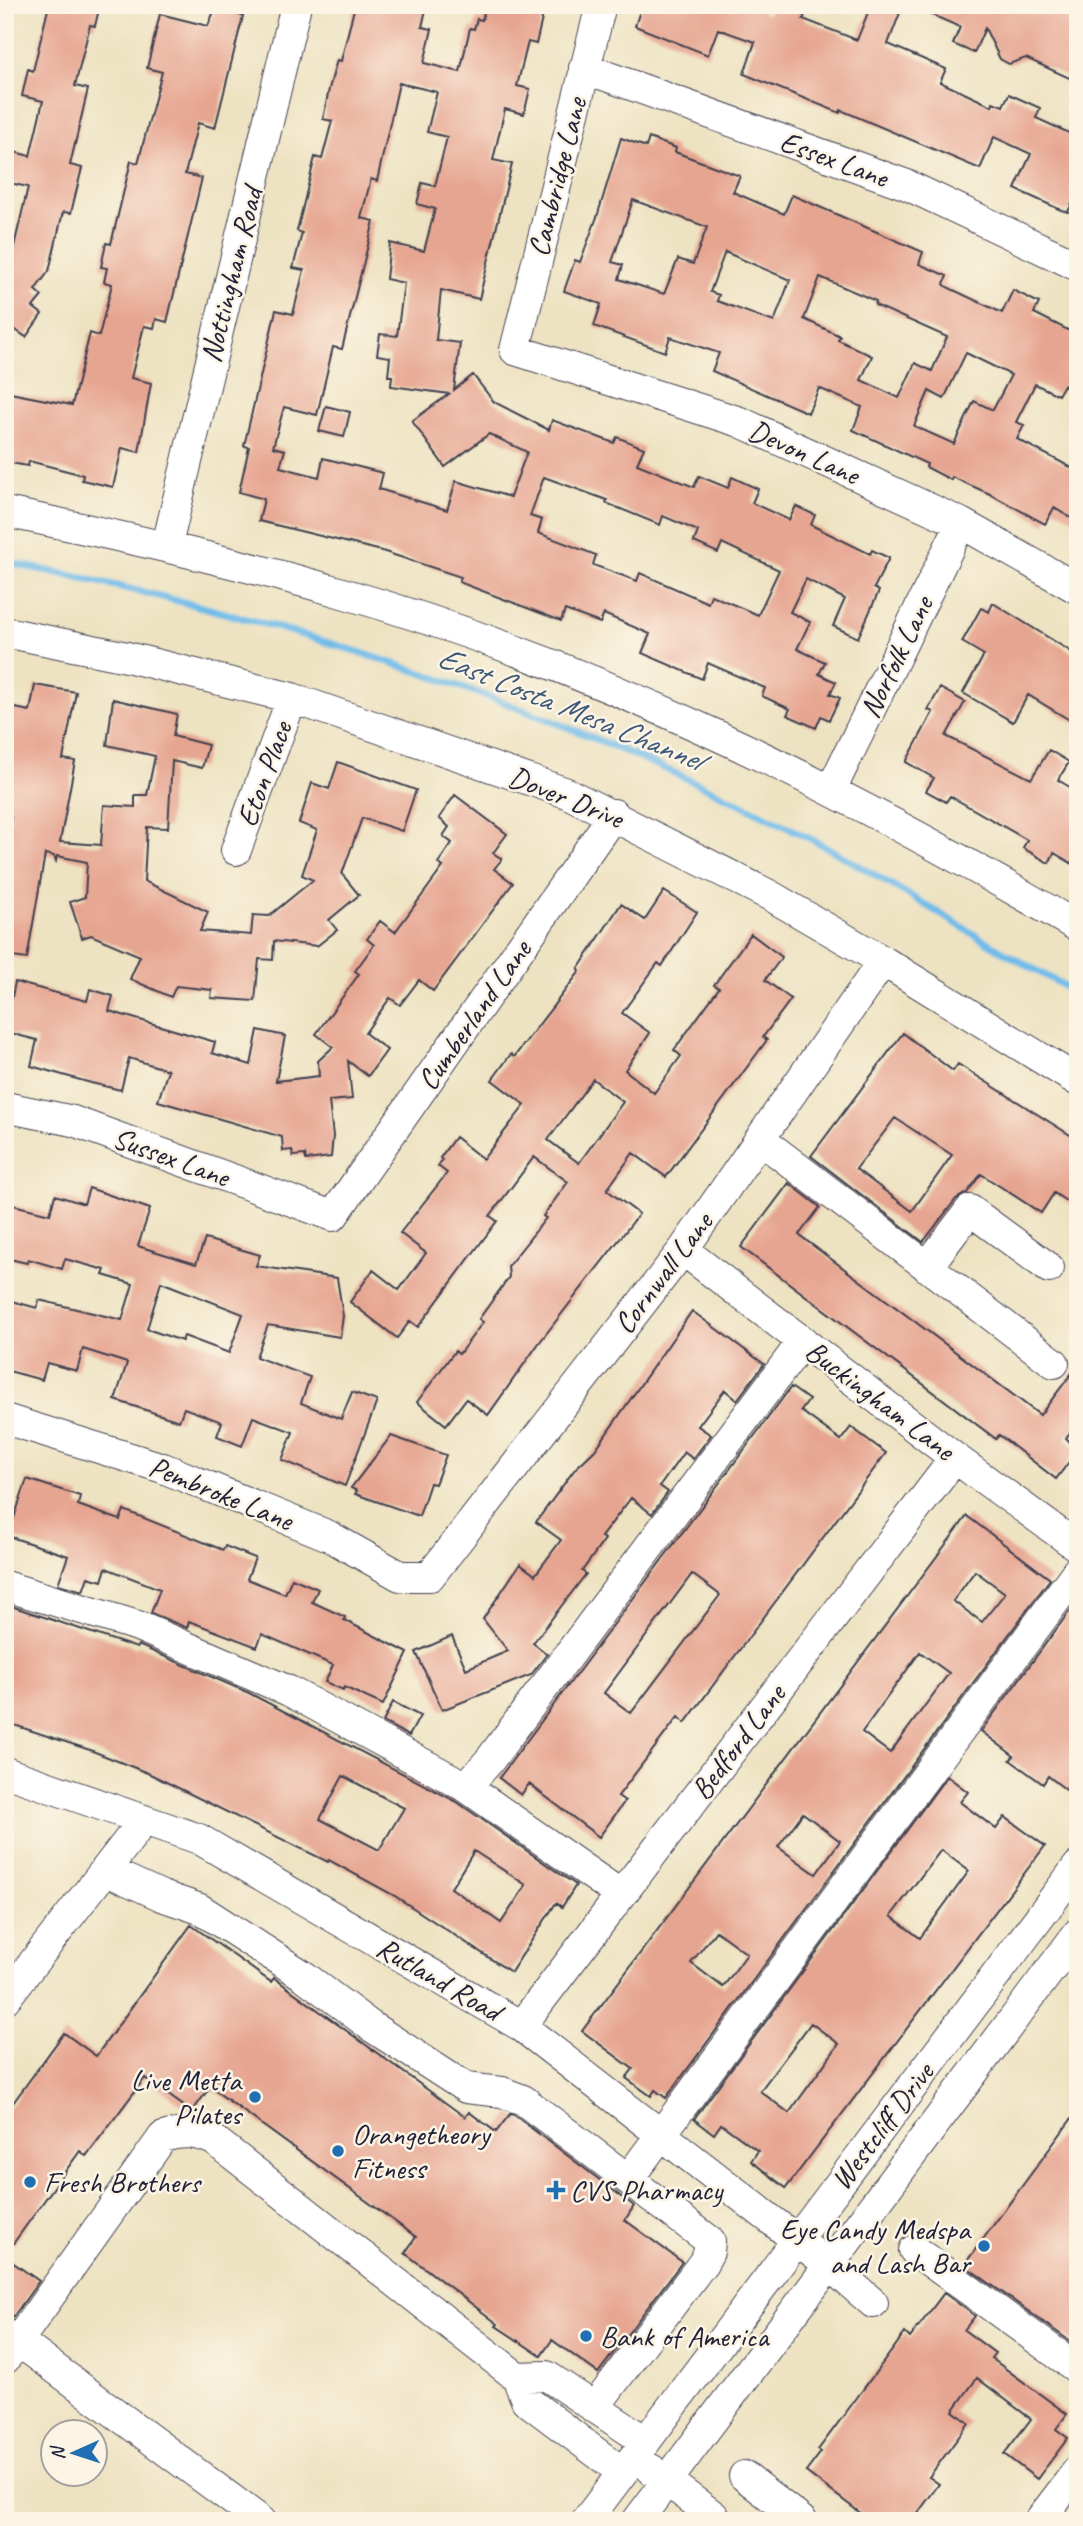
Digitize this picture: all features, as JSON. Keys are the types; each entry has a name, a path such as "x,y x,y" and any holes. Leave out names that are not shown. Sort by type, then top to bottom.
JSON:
{"street":[{"name":"Nottingham Road","path":"167,545 296,5"},
{"name":"Cambridge Lane","path":"515,350 601,5"},
{"name":"Essex Lane","path":"584,68 908,185 1078,266"},
{"name":"Devon Lane","path":"515,350 740,422 961,523 1078,589"},
{"path":"5,512 167,545 341,592 527,656 717,735 831,790 945,849 1078,927"},
{"name":"Norfolk Lane","path":"831,790 961,523"},
{"name":"Dover Drive","path":"5,632 127,657 292,698 567,793 614,814 771,896 883,961 1078,1081"},
{"name":"Eton Place","path":"236,850 292,698"},
{"name":"Cumberland Lane","path":"333,1216 614,814"},
{"name":"Cornwall Lane","path":"430,1576 683,1250 883,961"},
{"name":"Sussex Lane","path":"5,1107 73,1121 333,1216"},
{"path":"761,1140 1054,1363"},
{"path":"927,1267 970,1210 1049,1268"},
{"name":"Buckingham Lane","path":"683,1250 955,1458 1075,1538"},
{"path":"466,1787 489,1761 803,1341"},
{"name":"Pembroke Lane","path":"5,1419 163,1468 329,1536 400,1576 430,1576"},
{"name":"Bedford Lane","path":"521,2026 955,1458"},
{"path":"629,2178 1078,1570"},
{"path":"5,1586 138,1626 289,1691 466,1787 621,1895"},
{"name":"Rutland Road","path":"5,1772 199,1839 521,2026 828,2264 873,2303"},
{"path":"5,2000 144,1820"},
{"name":"Westcliff Drive","path":"586,2521 1078,1866"},
{"path":"105,1870 162,1896 200,1909 304,1976 372,2027 466,2088 502,2092 523,2100 704,2236 711,2245 706,2258 588,2404 561,2427"},
{"name":"Westcliff Drive","path":"637,2521 1078,1933"},
{"path":"261,2521 12,2350 163,2137 178,2132 195,2132 214,2140 517,2377 526,2400 561,2427 634,2456"},
{"path":"914,2250 1078,2369"},
{"path":"517,2377 547,2376 588,2404 634,2456 714,2516"},
{"path":"1039,2521 1078,2470"},
{"path":"744,2476 802,2521"}],"building":[{"path":"49,5 100,5 95,26 90,25 75,86 88,89 70,165 82,168 71,213 63,212 49,271 35,290 42,296 33,307 42,314 26,337 5,323 5,260 10,263 28,187 5,182 5,169 10,151 30,156 43,101 22,96 28,69 33,71"},
{"path":"355,5 427,5 422,27 432,29 424,63 460,72 470,28 474,29 477,19 482,20 486,5 526,5 544,10 536,44 528,42 517,86 530,89 524,114 505,109 493,160 512,164 479,299 441,290 436,340 460,343 454,390 473,375 494,402 549,430 552,420 614,443 617,437 644,448 637,464 694,487 699,476 728,488 732,477 758,489 752,503 789,520 796,506 815,515 811,525 870,554 872,550 889,558 874,588 879,591 858,638 833,626 845,599 806,579 790,612 810,622 797,649 825,662 819,674 836,682 830,694 840,698 829,720 821,716 816,728 787,715 790,709 762,696 765,688 708,663 702,679 642,653 650,634 604,614 600,623 565,610 561,621 459,582 461,577 382,551 259,521 264,499 239,492 249,447 244,446 276,310 293,314 304,270 293,268 302,233 297,231 315,157 322,159 332,121 323,119 337,60 341,61","holes":["399,83 437,92 427,132 447,137 435,186 422,183 417,204 435,209 424,251 390,243 386,279 404,283 397,336 380,334 377,355 390,357 388,376 392,376 391,386 449,394 412,421 445,467 489,434 527,452 510,497 456,481 447,510 379,489 383,473 323,458 319,477 280,467 285,450 273,447 284,407 317,415 333,347 342,349 374,221 361,218 371,179 377,181","544,477 607,500 606,503 660,525 663,516 698,531 694,542 718,553 722,543 779,570 758,615 711,595 708,603 640,573 637,581 593,565 596,555 538,533 542,520 530,516"]},
{"path":"642,5 745,5 768,14 770,9 776,11 779,5 805,15 803,19 857,40 871,5 903,5 888,44 946,69 940,82 992,106 993,102 1003,106 1009,94 1040,108 1036,118 1078,137 1078,191 1068,212 1061,210 1015,189 1031,154 994,137 980,169 841,110 840,113 744,74 755,42 718,29 708,55 635,26"},
{"path":"909,5 1053,5 1078,16 1078,82 1026,58 1009,64 1000,59 985,28 974,53 953,44 960,27"},
{"path":"215,9 243,16 215,128 198,123 185,174 202,178 167,322 156,319 154,328 144,326 131,378 151,383 139,452 122,448 113,487 82,480 83,475 29,461 28,466 5,462 5,392 72,405 90,333 99,336 112,284 104,282 107,268 101,267 106,243 111,244 131,161 138,163 162,72 147,68 160,14 208,26"},
{"path":"621,138 646,147 649,138 676,148 675,152 740,176 733,192 784,214 792,195 923,252 919,264 947,276 944,284 947,287 1002,313 1013,290 1039,303 1034,313 1078,335 1078,374 1070,389 1064,385 1058,395 1035,384 1016,422 1024,425 1017,439 1078,471 1078,522 1054,508 1045,524 990,494 952,477 951,480 926,467 927,464 853,430 862,407 819,388 808,413 712,371 719,353 670,337 665,352 594,326 601,304 564,291 575,260 580,262","holes":["633,200 707,227 693,264 678,259 664,294 619,279 623,265 612,262","725,252 790,280 774,322 717,301 719,295 710,292","820,277 876,301 875,305 947,337 932,371 915,363 899,398 861,380 872,356 838,340 840,336 804,319","966,353 1011,375 993,410 974,401 954,444 914,426 929,391 944,399"]},
{"path":"326,406 350,412 344,437 319,431"},
{"path":"993,603 1078,656 1078,725 1028,695 1013,722 963,693 984,655 962,642 981,608 989,612"},
{"path":"35,685 76,692 63,759 75,761 60,842 101,845 104,805 135,807 135,795 147,795 155,756 107,745 113,699 177,714 173,736 208,745 202,768 172,761 168,828 147,827 144,881 208,912 200,931 251,935 253,915 269,916 313,880 302,875 317,830 299,823 312,783 329,789 338,762 416,790 402,831 362,818 342,874 359,895 329,920 337,930 317,946 274,941 273,960 259,959 255,1001 211,998 212,990 176,986 171,997 130,979 140,956 91,935 82,938 70,902 85,897 87,862 57,856 56,861 54,856 45,854 27,959 5,956 5,852 11,817 5,816 5,706 30,711"},
{"path":"940,688 965,702 946,736 1031,779 1049,750 1069,762 1058,780 1078,792 1078,867 1054,853 1049,863 1023,848 1027,840 950,796 946,802 926,791 934,778 906,762 933,712 928,710"},
{"path":"455,795 507,834 493,853 502,859 494,869 513,883 433,991 419,980 400,1005 390,998 365,1033 387,1050 368,1076 348,1061 352,1099 329,1101 333,1136 331,1157 306,1160 305,1155 293,1156 292,1150 283,1151 282,1137 158,1101 168,1070 129,1058 121,1090 31,1066 37,1040 5,1032 15,982 87,1001 90,989 113,996 109,1011 215,1042 212,1053 251,1065 258,1030 285,1036 276,1081 319,1076 318,1061 333,1047 316,1034 359,974 355,971 374,945 367,939 380,921 395,932 443,867 438,863 452,843 443,836 449,827 439,818"},
{"path":"664,891 697,912 662,966 658,963 622,1013 650,1033 625,1070 654,1093 681,1056 674,1050 719,988 714,985 751,934 782,957 765,980 791,999 763,1037 767,1040 666,1177 633,1153 607,1190 639,1214 539,1343 488,1415 466,1399 446,1425 417,1402 455,1351 459,1354 483,1322 479,1319 509,1277 508,1266 546,1218 543,1216 568,1182 534,1157 490,1216 497,1221 418,1327 410,1321 397,1338 350,1302 373,1270 399,1290 426,1253 400,1233 447,1173 438,1166 442,1160 440,1158 455,1137 483,1159 525,1105 492,1080 511,1054 514,1057 580,971 578,969 621,904 645,920","holes":["593,1079 623,1102 579,1163 548,1140"]},
{"path":"903,1033 953,1071 958,1064 1078,1140 1078,1209 1054,1193 1041,1213 981,1174 967,1193 956,1199 923,1242 811,1156","holes":["895,1118 952,1155 912,1211 856,1169"]},
{"path":"789,1183 820,1207 799,1235 1040,1415 1078,1365 1078,1422 1066,1438 1078,1450 1056,1479 999,1435 996,1439 741,1247"},
{"path":"89,1188 150,1209 138,1246 196,1264 205,1239 260,1255 256,1266 337,1278 343,1316 340,1337 268,1325 256,1357 310,1377 301,1403 341,1419 352,1392 377,1401 345,1486 282,1460 293,1432 253,1417 242,1446 217,1436 222,1422 184,1408 179,1421 115,1400 127,1363 83,1349 77,1371 47,1363 42,1380 5,1370 5,1299 37,1308 39,1300 122,1320 133,1284 103,1275 105,1270 65,1259 62,1269 28,1259 27,1263 5,1258 5,1203 50,1214 55,1195 84,1204","holes":["161,1282 243,1314 229,1353 184,1336 182,1341 147,1329"]},
{"path":"692,1311 764,1364 737,1400 725,1390 698,1426 711,1435 693,1459 684,1452 660,1486 668,1492 652,1514 631,1498 601,1537 605,1539 582,1571 586,1574 533,1643 547,1654 531,1675 442,1710 416,1652 452,1636 466,1669 508,1651 483,1619 520,1564 535,1575 561,1540 536,1522 575,1469 595,1450"},
{"path":"791,1387 809,1400 801,1411 841,1440 851,1427 886,1453 685,1723 678,1717 618,1796 625,1801 599,1837 529,1784 521,1795 499,1778","holes":["692,1574 720,1595 631,1713 604,1693"]},
{"path":"391,1436 446,1455 435,1484 430,1483 419,1516 355,1494 357,1491 351,1488"},
{"path":"27,1479 80,1496 78,1505 120,1520 124,1510 223,1550 225,1546 255,1558 247,1579 285,1594 292,1578 318,1589 312,1602 345,1617 344,1620 408,1653 383,1705 344,1687 343,1690 325,1682 333,1665 262,1634 257,1647 189,1621 187,1628 151,1613 160,1589 106,1568 102,1581 88,1577 83,1591 58,1584 68,1556 8,1536"},
{"path":"967,1516 1050,1579 666,2098 655,2090 651,2096 626,2078 633,2069 582,2031","holes":["975,1571 1005,1593 982,1622 953,1601","920,1652 949,1673 890,1753 862,1732","803,1813 840,1841 816,1874 778,1847","716,1931 747,1954 723,1987 691,1963"]},
{"path":"1078,1600 1078,1799 1048,1776 1043,1784 1010,1760 1014,1756 981,1731"},
{"path":"5,1604 137,1648 138,1645 249,1693 457,1802 576,1885 562,1907 556,1903 511,1972 395,1896 329,1860 328,1862 150,1774 90,1750 5,1722","holes":["343,1776 404,1808 379,1850 320,1819","474,1851 526,1885 501,1923 451,1888"]},
{"path":"393,1702 420,1716 409,1736 383,1722"},
{"path":"947,1776 968,1792 960,1802 996,1829 1005,1817 1045,1846 786,2188 751,2161 758,2151 721,2124 714,2134 694,2119","holes":["941,1850 969,1871 920,1938 891,1916","811,2023 839,2044 789,2113 760,2091"]},
{"path":"191,1925 271,1982 274,1978 465,2117 469,2112 496,2132 510,2114 514,2115 634,2206 625,2220 682,2262 598,2373 552,2340 541,2356 496,2326 498,2324 405,2253 416,2237 210,2087 192,2112 145,2078 86,2156 80,2151 5,2255 5,2114 64,2033 96,2056"},
{"path":"1078,2110 1078,2347 964,2265"},
{"path":"5,2257 39,2281 5,2328"},
{"path":"944,2293 975,2316 964,2330 995,2353 991,2358 1067,2414 1056,2429 1068,2438 1037,2479 1004,2454 1031,2419 977,2378 953,2411 969,2423 929,2477 939,2484 912,2521 871,2521 806,2472 821,2452 818,2450 905,2333 910,2338"}],"waterway":[{"name":"East Costa Mesa Channel","path":"5,562 110,584 316,639 417,672 616,747 809,838 1078,993"}],"place":[{"name":"Live Metta Pilates","path":"255,2097"},
{"name":"Orangetheory Fitness","path":"338,2151"},
{"name":"Fresh Brothers","path":"30,2182"},
{"name":"CVS Pharmacy","path":"556,2190"},
{"name":"Eye Candy Medspa and Lash Bar","path":"984,2246"},
{"name":"Bank of America","path":"586,2336"}]}
